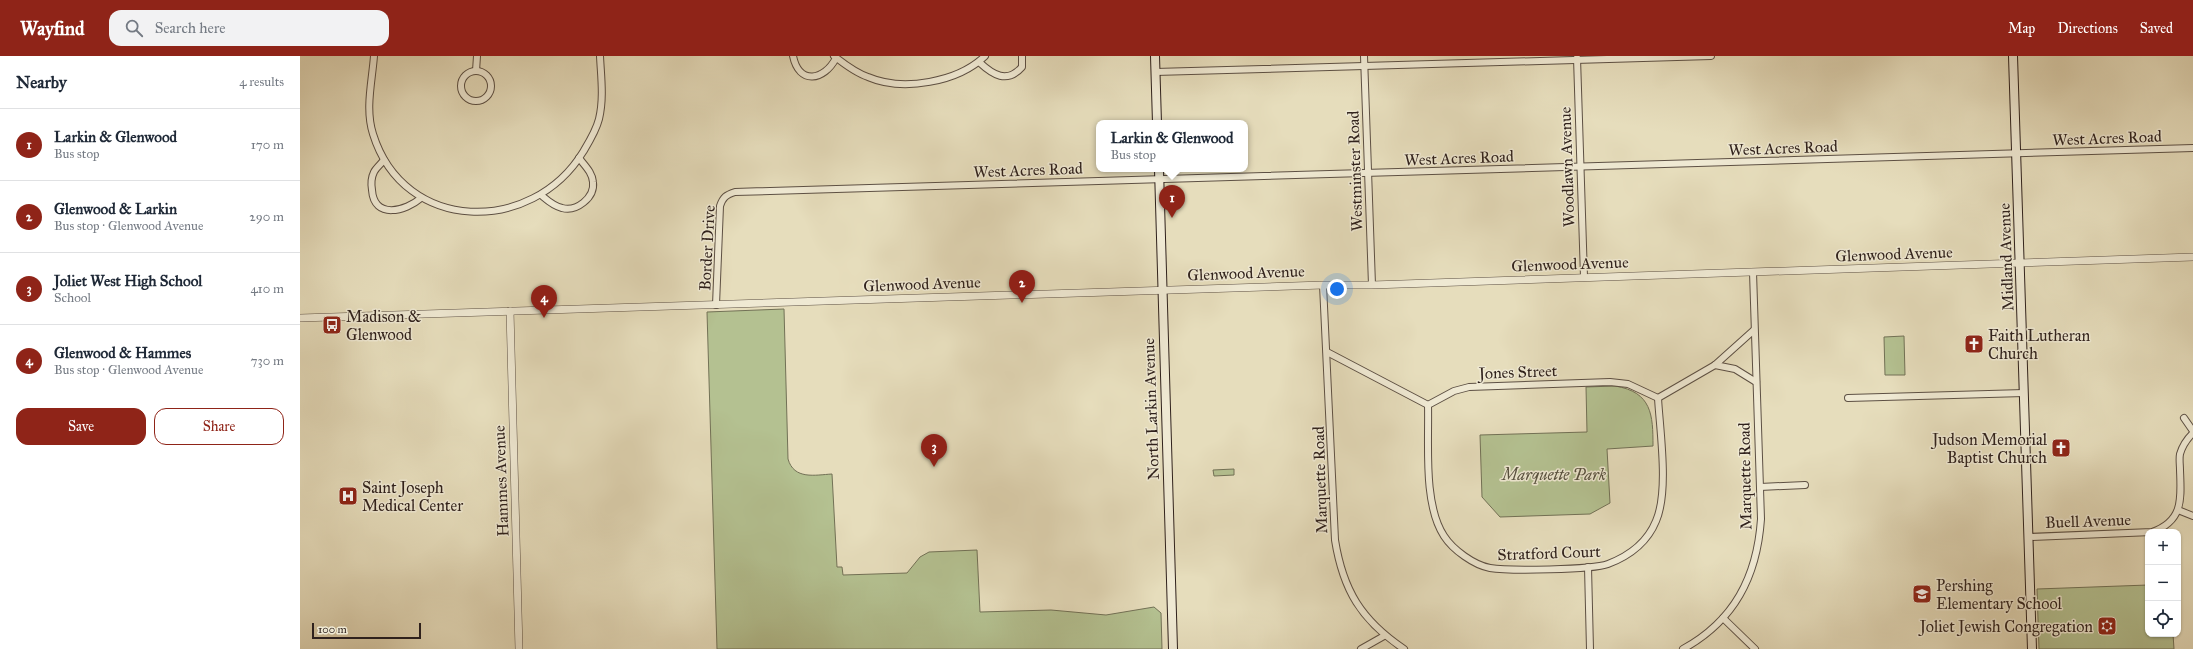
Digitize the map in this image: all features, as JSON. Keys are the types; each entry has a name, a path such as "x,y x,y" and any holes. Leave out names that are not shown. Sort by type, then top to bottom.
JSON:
{"main road":[{"path":"1155,56 1157,120"},
{"name":"Midland Avenue","path":"2013,56 2032,649"},
{"name":"North Larkin Avenue","path":"1159,172 1173,649"}],"street":[{"path":"374,56 370,115 373,134 384,160 401,182 422,198 443,207 461,212 480,213 498,211 519,205 541,195 559,182 579,158 598,120 602,99 600,56"},
{"path":"476,71 477,56"},
{"path":"793,56 795,67 802,73 813,76 823,75 830,68 835,57 869,78 901,83 941,79 979,62 985,56"},
{"path":"979,62 999,76 1008,77 1016,74 1022,67 1022,56"},
{"name":"Westminster Road","path":"1364,56 1372,285"},
{"path":"1156,72 1577,58 1711,56"},
{"name":"Woodlawn Avenue","path":"1577,58 1584,277"},
{"path":"476,71 489,78 492,87 488,96 480,101 475,101 466,97 461,88 467,75 476,71"},
{"name":"West Acres Road","path":"727,194 1159,178 1367,174 2193,148"},
{"path":"541,195 552,204 563,209 576,207 582,204 590,194 593,184 590,172 579,158"},
{"path":"384,160 374,172 371,181 374,200 380,206 394,211 413,205 422,198"},
{"name":"Border Drive","path":"716,304 720,206 722,198 727,194"},
{"name":"Glenwood Avenue","path":"300,318 1323,285 1372,285 2193,257"},
{"name":"Marquette Road","path":"1683,649 1696,642 1723,618 1735,604 1754,565 1760,543 1760,487 1753,272"},
{"name":"Marquette Road","path":"1323,285 1335,540 1339,564 1346,584 1358,607 1384,636 1404,649"},
{"name":"Hammes Avenue","path":"510,311 520,649"},
{"path":"1658,398 1715,365 1754,330"},
{"path":"1327,352 1428,405"},
{"path":"1715,365 1735,369 1756,382"},
{"name":"Jones Street","path":"1428,405 1454,391 1469,387 1610,382 1628,384 1658,398"},
{"path":"1848,398 2024,393"},
{"name":"Stratford Court","path":"1428,405 1430,497 1441,531 1457,550 1474,561 1489,568 1588,568 1606,565 1636,549 1648,536 1656,522 1661,505 1662,488 1658,398"},
{"path":"2184,418 2193,432 2179,456 2181,500 2178,510 2193,516"},
{"path":"1760,487 1806,484"},
{"name":"Buell Avenue","path":"2029,537 2152,532 2169,523 2178,510"},
{"path":"1588,568 1590,649"},
{"path":"1723,618 1755,649"},
{"path":"1361,649 1384,636"}],"green space":[{"path":"784,309 788,459 791,466 800,473 806,475 832,474 837,567 842,567 843,575 907,573 920,557 929,552 977,550 980,612 1051,610 1106,615 1154,607 1161,613 1162,649 717,649 707,312"},
{"path":"1904,336 1905,375 1885,375 1884,337"},
{"name":"Marquette Park","path":"1615,386 1627,389 1643,399 1651,415 1653,446 1607,449 1610,503 1590,514 1500,517 1482,497 1480,435 1587,432 1586,387"},
{"path":"1234,469 1234,475 1214,476 1213,470"},
{"path":"2145,585 2145,637 2173,637 2174,649 2039,649 2037,589"}],"place":[{"name":"Larkin & Glenwood","path":"1172,218"},
{"name":"Glenwood & Larkin","path":"1022,303"},
{"name":"Glenwood & Hammes","path":"544,318"},
{"name":"Madison & Glenwood","path":"332,325"},
{"name":"Faith Lutheran Church","path":"1974,344"},
{"name":"Judson Memorial Baptist Church","path":"2061,448"},
{"name":"Joliet West High School","path":"934,467"},
{"name":"Saint Joseph Medical Center","path":"348,496"},
{"name":"Pershing Elementary School","path":"1922,594"},
{"name":"Joliet Jewish Congregation","path":"2107,626"}]}
